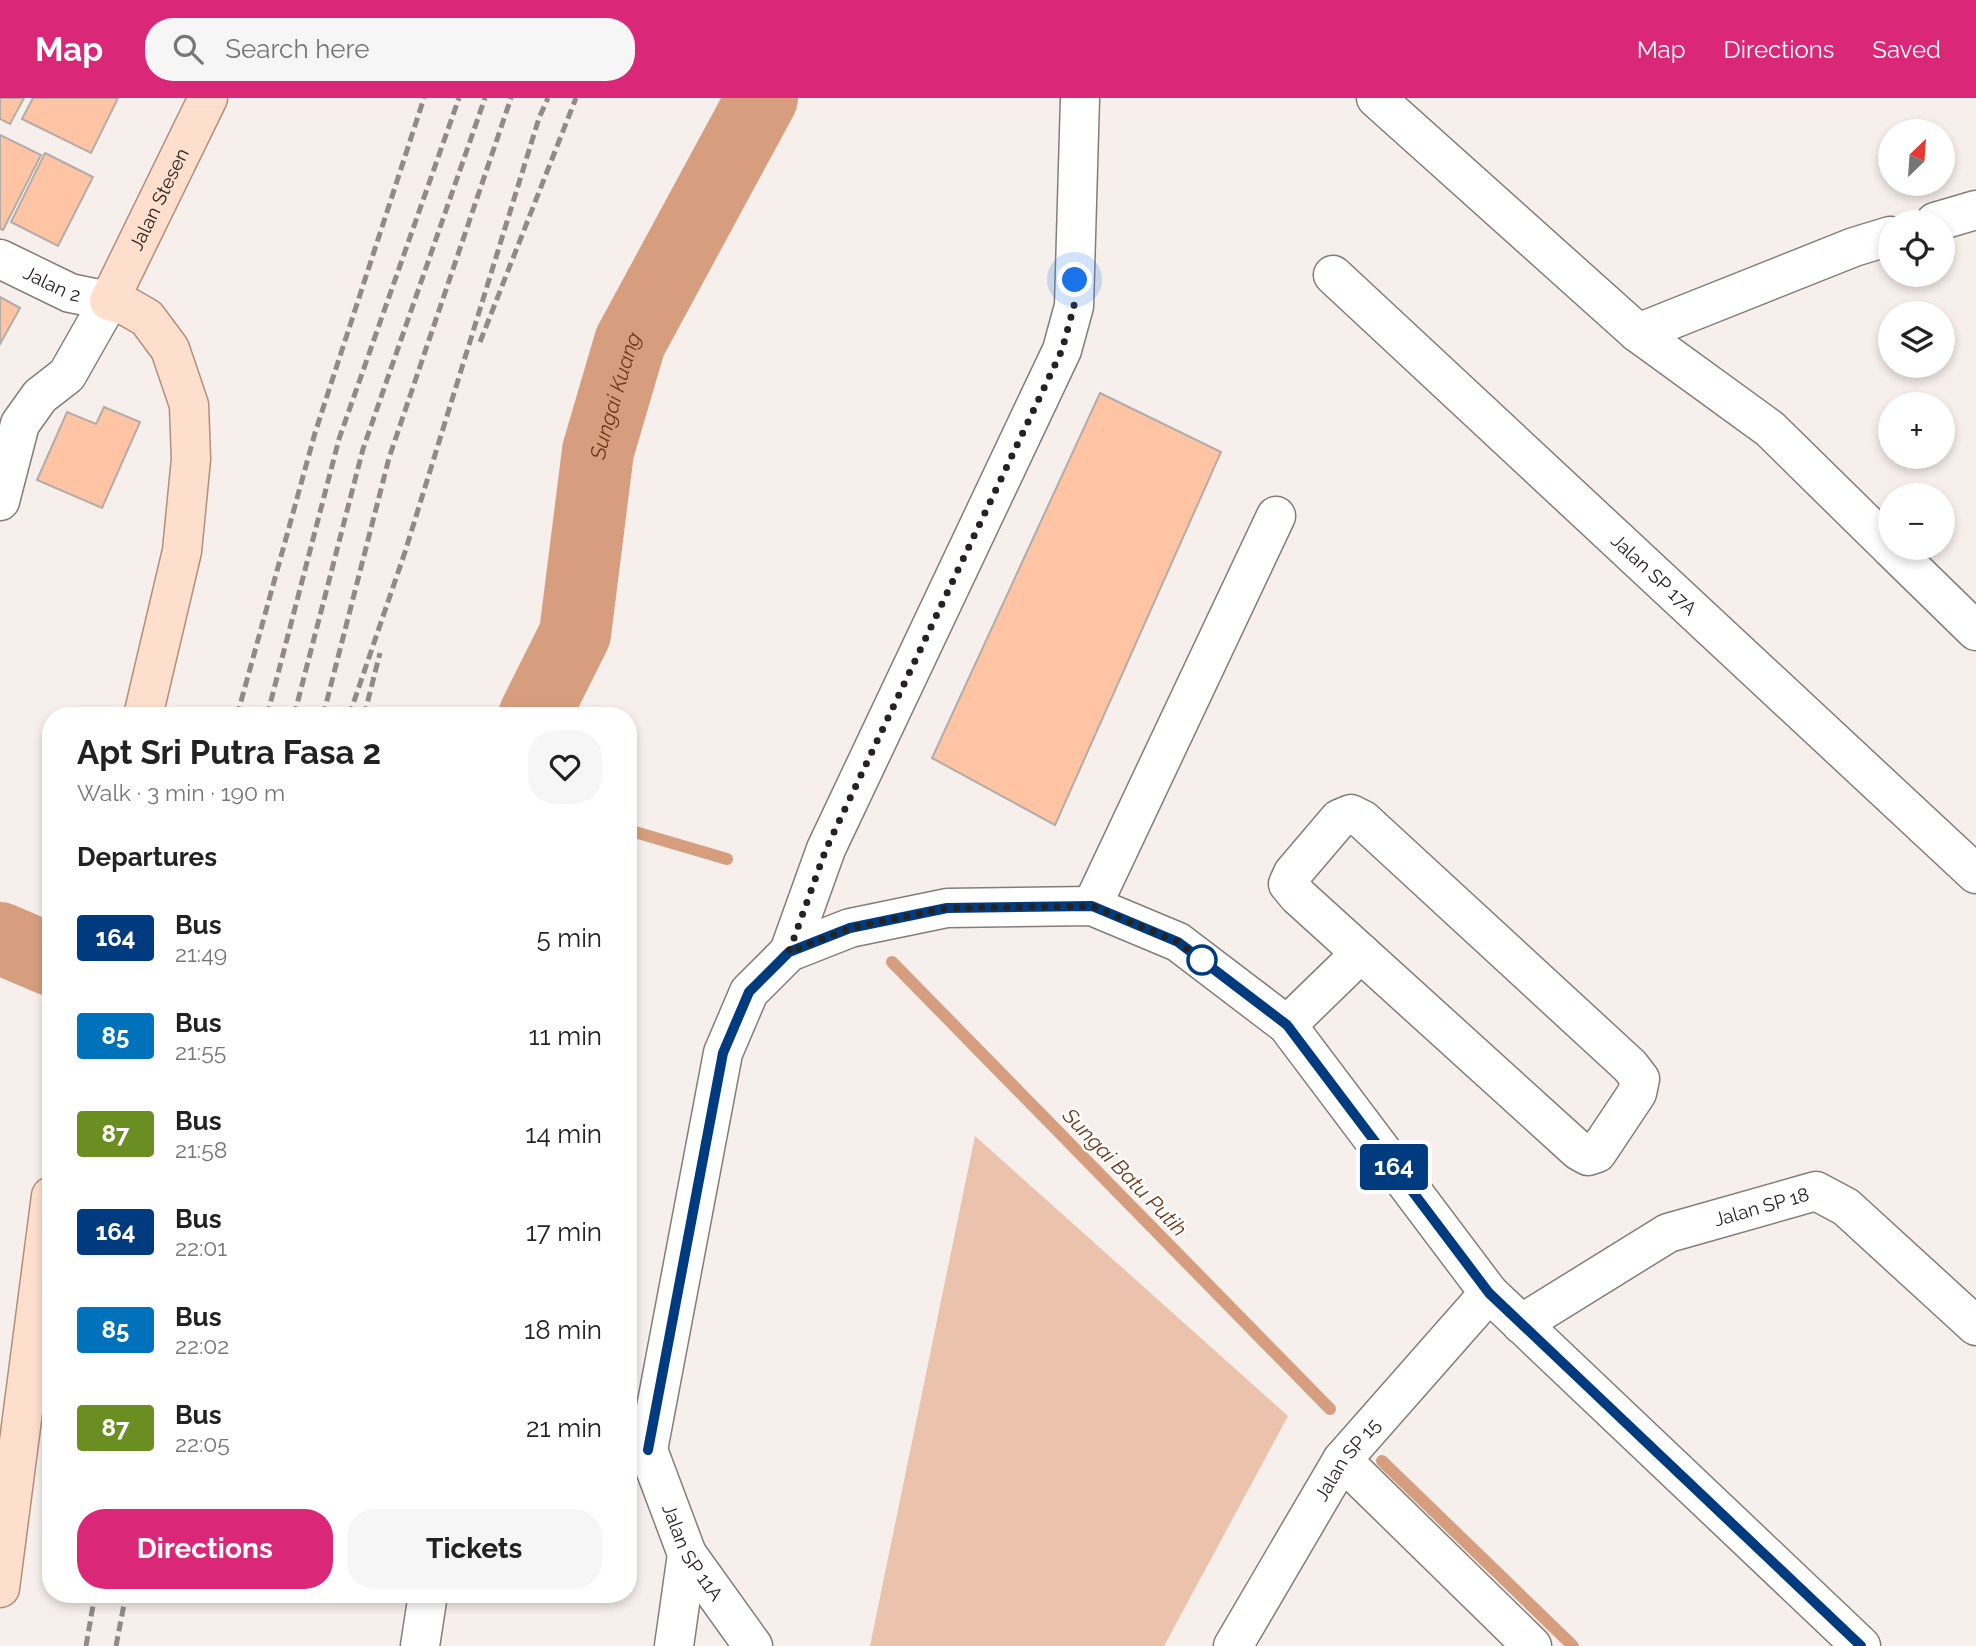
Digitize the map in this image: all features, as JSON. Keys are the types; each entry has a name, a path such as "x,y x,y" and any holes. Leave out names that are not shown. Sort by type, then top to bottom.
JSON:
{"main road":[{"name":"Jalan Stesen","path":"108,300 208,98"},
{"path":"108,300 148,318 170,349 189,405 191,459 182,551 145,707"},
{"path":"0,1588 42,1265"}],"street":[{"path":"789,952 826,849 1062,350 1074,306 1080,98"},
{"path":"1376,98 1638,333 1770,429 1878,534"},
{"path":"1955,216 1976,210"},
{"path":"1638,333 1878,240"},
{"name":"Jalan 2","path":"0,259 70,293 108,300"},
{"name":"Jalan SP 17A","path":"1333,275 1976,874"},
{"path":"0,501 20,424 40,396 67,375 108,300"},
{"path":"1092,906 1276,516"},
{"path":"1904,560 1976,631"},
{"path":"1351,814 1363,820 1630,1066 1640,1079 1637,1093 1597,1153 1588,1156 1579,1151 1361,953 1288,884 1293,873 1339,820 1351,814"},
{"path":"638,1449 723,1053 749,992 789,952 850,928 947,908 1092,906 1178,942 1287,1025 1489,1293 1861,1646"},
{"path":"1287,1025 1361,953"},
{"name":"Jalan SP 18","path":"1521,1324 1668,1234 1816,1191 1846,1207 1976,1326"},
{"name":"Jalan SP 15","path":"1233,1646 1342,1460 1489,1293"},
{"name":"Jalan SP 11A","path":"638,1449 687,1554 753,1646"},
{"path":"1342,1460 1532,1646"},
{"path":"674,1646 687,1554"},
{"path":"420,1646 427,1603"}],"shaded area":[{"path":"975,1136 1288,1416 1164,1646 870,1646"}],"building":[{"path":"0,98 24,98 10,124 0,119"},
{"path":"33,98 118,98 91,153 22,119"},
{"path":"0,135 41,155 3,230 0,229"},
{"path":"45,153 93,177 58,246 11,222"},
{"path":"0,297 20,308 0,344"},
{"path":"1100,393 1221,452 1055,825 932,758"},
{"path":"104,407 140,422 102,508 37,480 67,412 96,424"}],"waterway":[{"name":"Sungai Kuang","path":"538,707 575,634 598,451 630,342 762,98"},
{"name":"Sungai Batu Putih","path":"637,833 727,859"},
{"name":"Sungai Kuang","path":"0,938 42,956"},
{"name":"Sungai Batu Putih","path":"892,962 1330,1409"},
{"name":"Sungai Batu Putih","path":"1382,1461 1573,1646"}],"railway":[{"path":"239,707 315,433 424,98"},
{"path":"269,707 339,439 459,98"},
{"path":"296,707 363,449 485,98"},
{"path":"325,707 389,458 511,98"},
{"path":"352,707 405,552 539,118 548,98"},
{"path":"480,342 576,98"},
{"path":"366,707 380,653"},
{"path":"86,1646 93,1603"},
{"path":"116,1646 124,1603"}],"bus line":[{"name":"164","path":"648,1450 723,1053 749,992 789,952 850,928 947,908 1092,906 1178,942 1287,1025 1489,1293 1861,1646"}],"route":[{"path":"1075,280 1074,306 1062,350 826,849 789,952 850,928 947,908 1092,906 1178,942 1202,960"}]}
